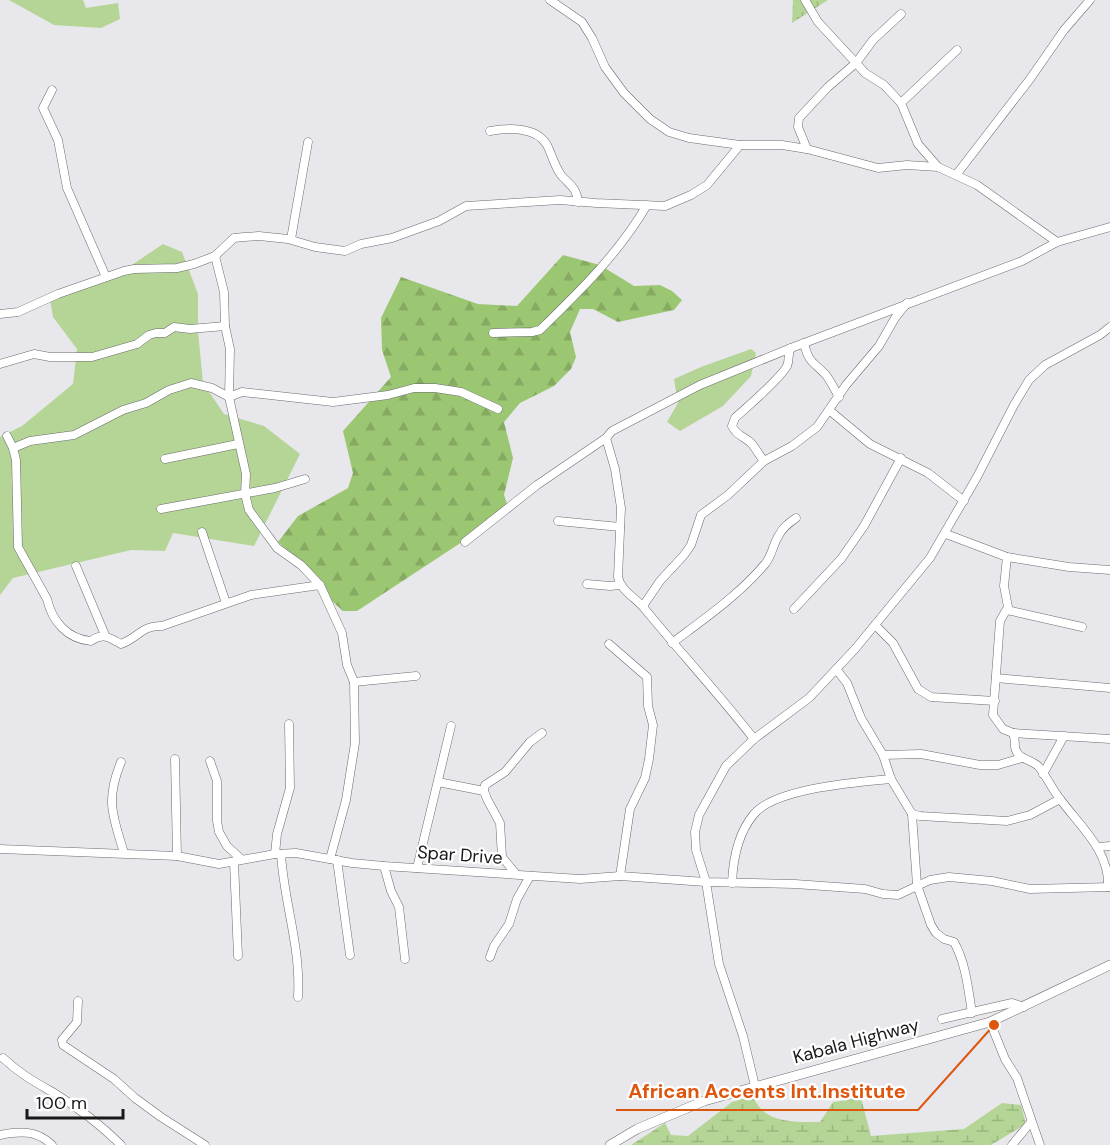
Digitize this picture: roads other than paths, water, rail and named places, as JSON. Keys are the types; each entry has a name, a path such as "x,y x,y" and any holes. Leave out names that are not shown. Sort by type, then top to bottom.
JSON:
{"main road":[{"name":"Kabala Highway","path":"610,1145 637,1129 676,1111 755,1086 990,1022 1110,965"}],"street":[{"path":"550,0 582,21 605,67 650,119 662,129 689,138 740,145 782,145 807,148 878,168 907,165 938,167 977,185 1058,242"},
{"path":"804,0 818,22 865,73 884,85 901,103 918,144 938,167"},
{"path":"956,175 1030,79 1064,30 1090,0"},
{"path":"807,148 798,127 799,118 828,87 856,63 873,40 901,14"},
{"path":"901,103 957,50"},
{"path":"52,90 43,108 58,140 67,188 106,277"},
{"path":"490,131 511,127 525,130 545,142 549,155 562,175 575,188 579,202"},
{"path":"291,239 309,142"},
{"path":"0,314 18,312 58,294 134,269 177,268 205,260 215,256 234,238 260,236 291,239 315,248 345,251 361,244 392,238 439,221 466,206 538,200 665,206 707,185 740,145"},
{"path":"494,333 540,330 611,258 632,231 647,205"},
{"path":"465,542 537,485 606,438 612,431 700,385 791,348 1022,261 1058,242 1110,227"},
{"path":"215,256 224,292 225,326 230,349 229,397 246,474 245,494 249,510 277,548 301,565 320,585 342,633 347,665 354,682 355,743 333,860 350,955"},
{"path":"205,260 219,271"},
{"path":"643,606 660,581 684,555 691,544 701,515 728,495 764,461 817,427 846,385 884,340 895,318 908,303"},
{"path":"0,364 34,354 50,357 92,357 137,344 149,336 165,333 174,327 190,329 225,326"},
{"path":"755,1086 743,1035 719,964 706,882 696,850 695,832 699,815 726,766 754,739 800,705 836,669 875,626 930,558 946,534 1029,381 1045,365 1100,335 1110,327"},
{"path":"804,343 807,356 826,376 839,397"},
{"path":"764,461 755,451 752,443 735,433 732,426 735,418 782,374 789,364 788,354 791,348"},
{"path":"13,448 30,441 74,435 123,410 146,403 169,390 191,383 212,388 229,397 242,392 333,402 388,395 414,388 435,388 461,392 498,409"},
{"path":"829,410 870,444 928,473 964,501"},
{"path":"7,436 16,460 18,547 47,599 49,609 57,624 75,637 91,641 97,636 105,635 121,644 132,640 141,631 152,626 162,626 251,594 320,585"},
{"path":"606,438 615,469 621,508 618,577 620,585 643,606 754,739"},
{"path":"165,459 238,444"},
{"path":"794,609 841,559 864,526 902,458"},
{"path":"161,509 245,494 304,480"},
{"path":"672,643 713,612 767,562 778,535 796,518"},
{"path":"558,521 620,526"},
{"path":"202,532 226,603"},
{"path":"946,534 1007,557 1090,570 1110,570"},
{"path":"1007,557 1004,577 1007,610 1000,621 993,715 1003,729 1013,733 1110,739"},
{"path":"76,566 105,635"},
{"path":"587,584 620,585"},
{"path":"1007,610 1082,627"},
{"path":"875,626 893,643 918,689 924,694 931,697 995,701"},
{"path":"609,644 647,677 648,706 653,725 645,778 630,809 620,876"},
{"path":"836,669 847,682 861,717 883,755 891,779 912,814 917,885 936,933 954,942 960,953 966,970 972,1013"},
{"path":"354,682 416,676"},
{"path":"996,678 1110,688"},
{"path":"289,724 290,788 277,834 278,854 297,950 298,997"},
{"path":"417,868 451,726"},
{"path":"516,874 502,857 500,823 484,792 485,785 505,772 531,742 543,733"},
{"path":"1013,733 1015,748 1022,758"},
{"path":"1043,774 1064,736"},
{"path":"883,755 921,754 980,765 998,765 1022,758 1031,760 1099,847 1107,868 1109,887"},
{"path":"176,759 177,856"},
{"path":"210,761 217,781 219,832 238,860 238,956"},
{"path":"121,762 111,796 113,820 124,853"},
{"path":"732,883 733,863 738,842 755,813 770,803 827,786 891,779"},
{"path":"438,783 484,792"},
{"path":"912,814 1007,821 1030,815 1060,799"},
{"path":"1099,847 1110,846"},
{"name":"Spar Drive","path":"0,849 177,856 219,864 296,853 384,866 580,879 620,876 706,882 795,884 865,889 898,895 917,885 949,877 992,881 1030,889 1109,887"},
{"path":"384,866 399,907 405,959"},
{"path":"490,957 509,924 517,899 530,876"},
{"path":"78,1001 77,1022 62,1040 63,1045 101,1070 161,1118 205,1145"},
{"path":"942,1019 1012,1003 1024,1007"},
{"path":"990,1022 1005,1059 1017,1078 1040,1145"},
{"path":"3,1059 26,1078 81,1112 121,1145"},
{"path":"1012,1145 1031,1122"},
{"path":"0,1135 28,1132 41,1136 52,1145"}],"place":[{"name":"African Accents Int.Institute","path":"994,1025"}]}
